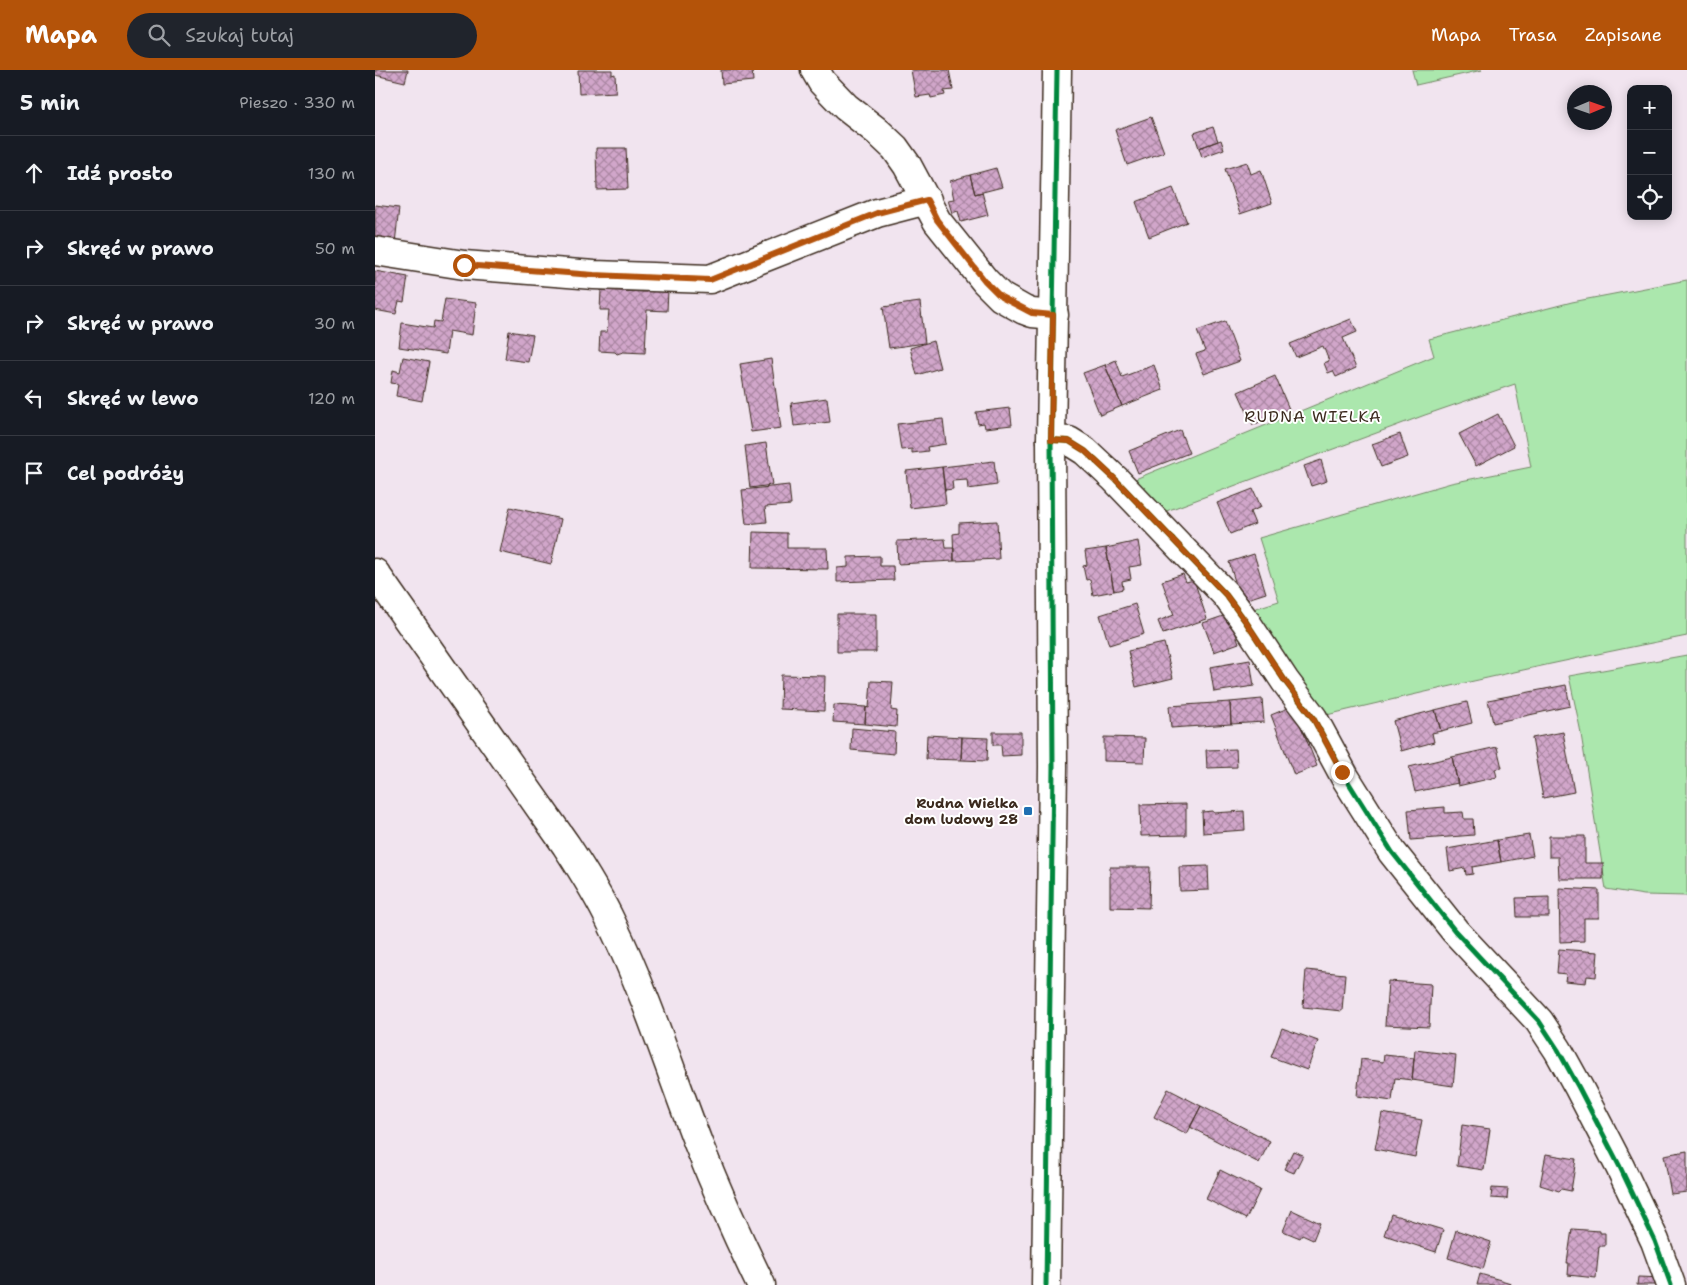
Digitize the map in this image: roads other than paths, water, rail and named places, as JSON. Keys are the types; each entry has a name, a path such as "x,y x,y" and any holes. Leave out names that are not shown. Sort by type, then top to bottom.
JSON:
{"street":[{"path":"815,70 822,82 846,107 895,148 907,165 937,220 985,281 1001,297 1032,313 1053,315"},
{"path":"1046,1285 1053,767 1051,440 1057,70"},
{"path":"375,251 464,265 594,275 710,280 877,213 927,200"},
{"path":"1051,440 1069,441 1085,451 1115,479 1226,595 1313,718 1345,776 1392,852 1455,931 1539,1021 1575,1080 1620,1167 1655,1241 1671,1285"},
{"path":"375,573 592,885 634,973 731,1223 761,1285"}],"place":[{"name":"Rudna Wielka dom ludowy 28","path":"1028,811"}],"district":[{"name":"RUDNA WIELKA","path":"1313,416"}]}
